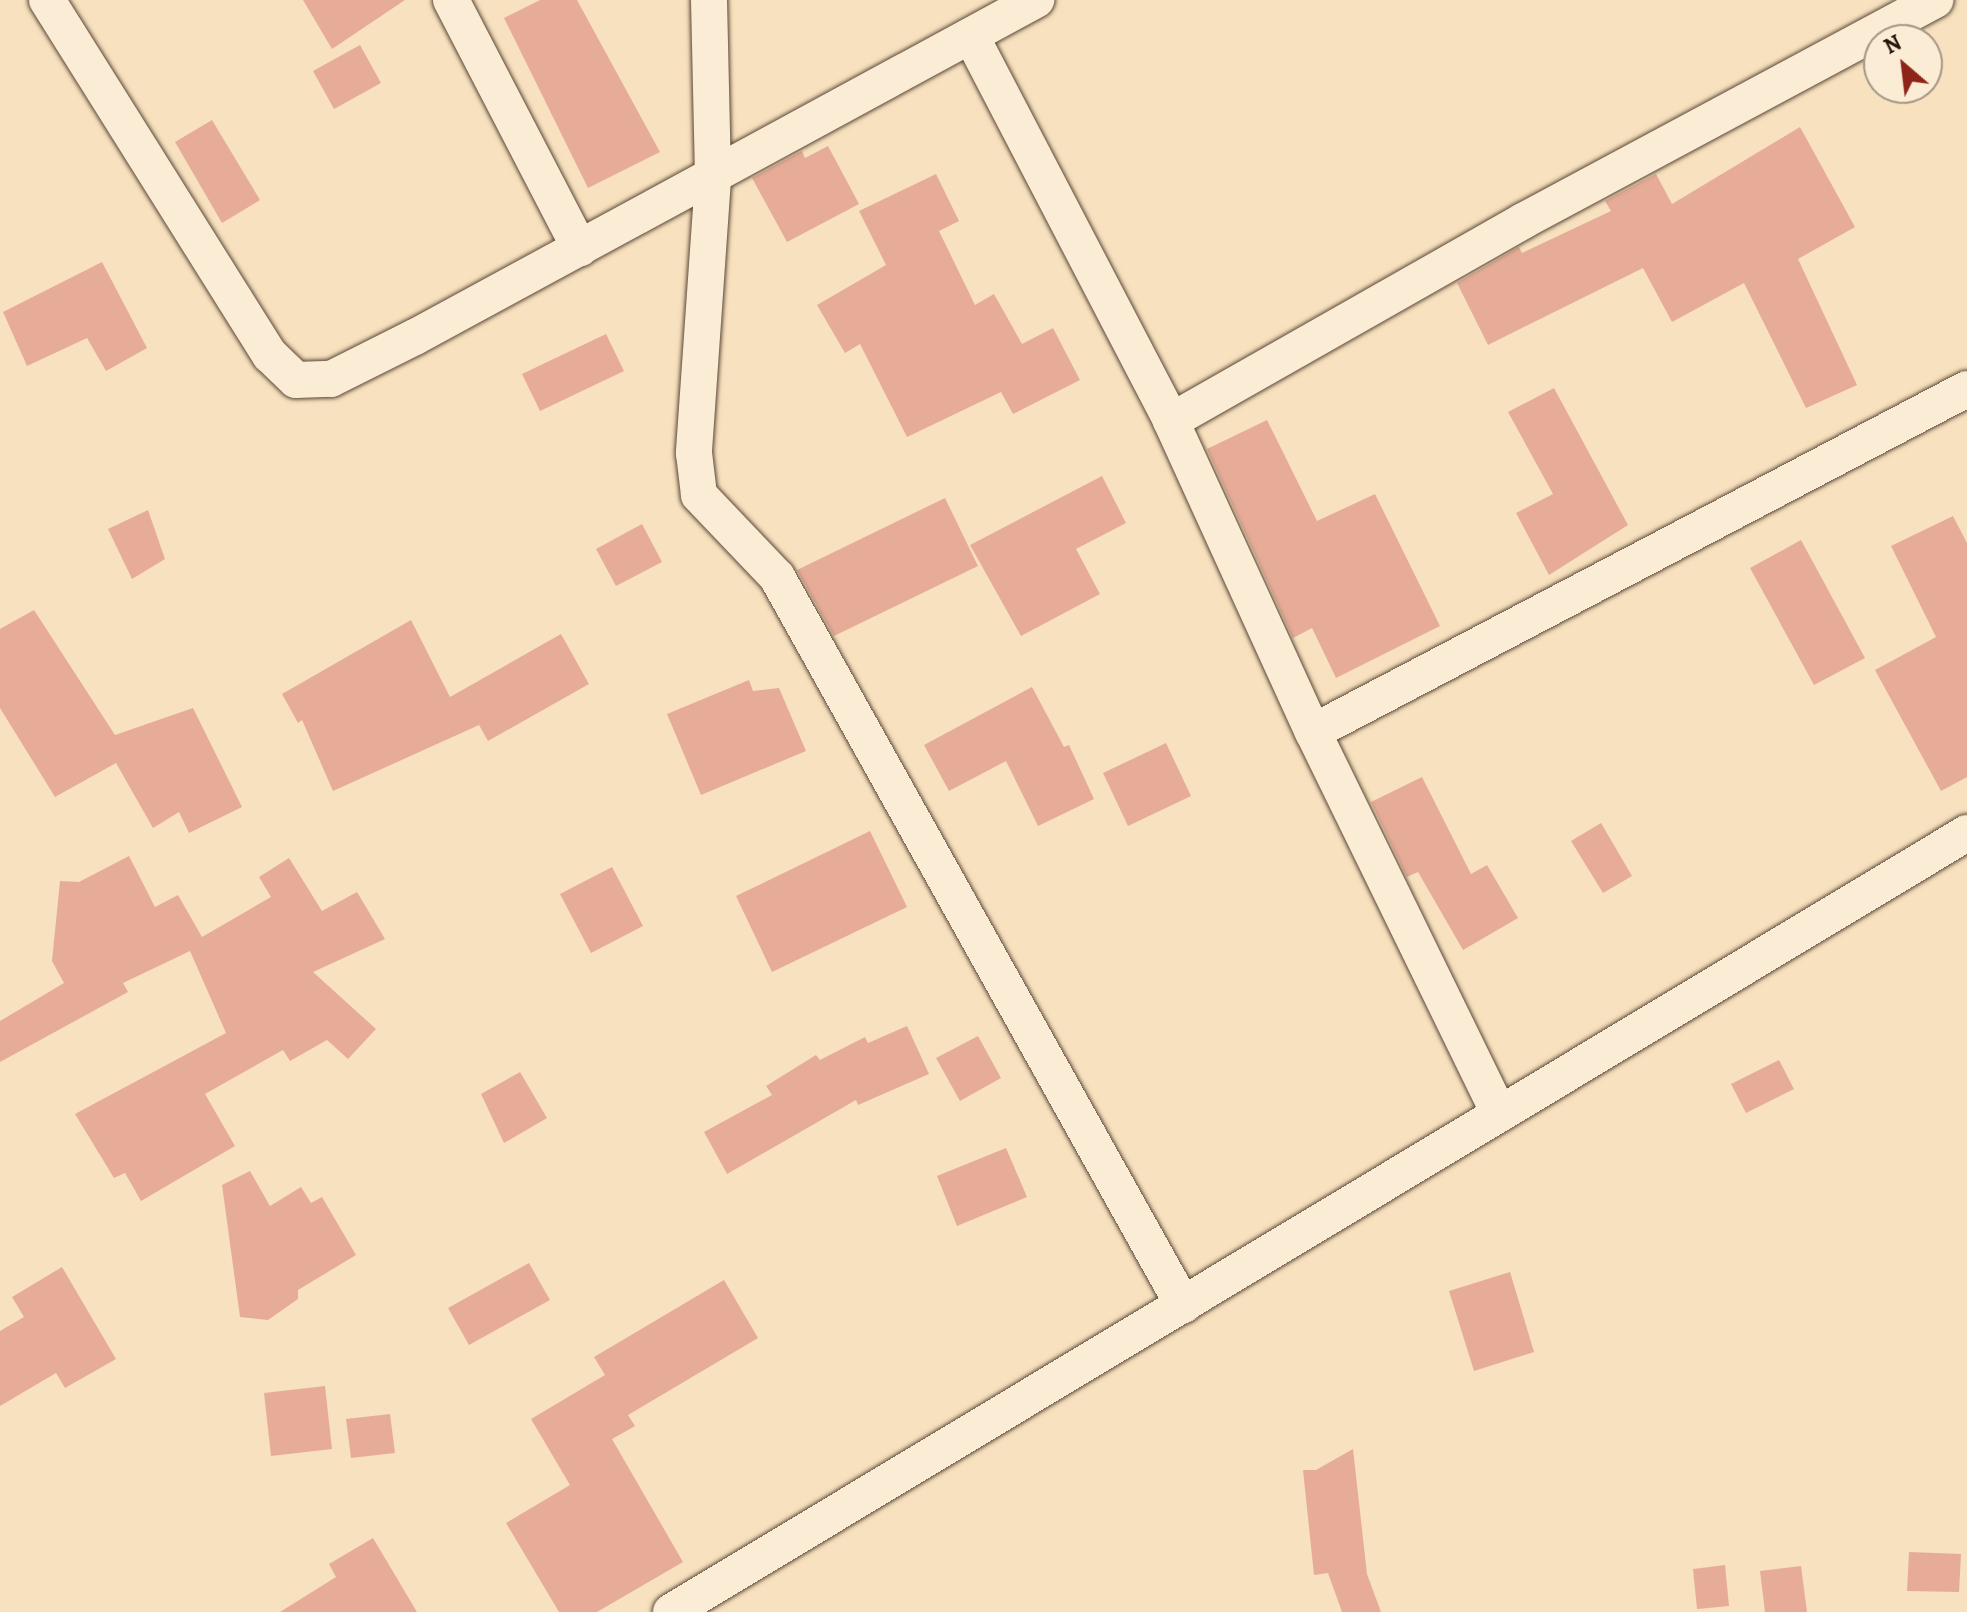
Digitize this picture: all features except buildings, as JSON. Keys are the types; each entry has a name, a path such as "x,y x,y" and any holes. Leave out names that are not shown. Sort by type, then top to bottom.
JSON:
{"street":[{"path":"47,0 270,355 296,380 331,379 713,179 1036,0"},
{"path":"451,0 580,249"},
{"path":"709,0 713,179 694,453 699,495 777,577 1183,1305"},
{"path":"1171,421 1523,221 1936,0"},
{"path":"971,36 1171,421 1313,732 1499,1114"},
{"path":"1313,732 1967,389"},
{"path":"671,1612 1967,833"}]}
